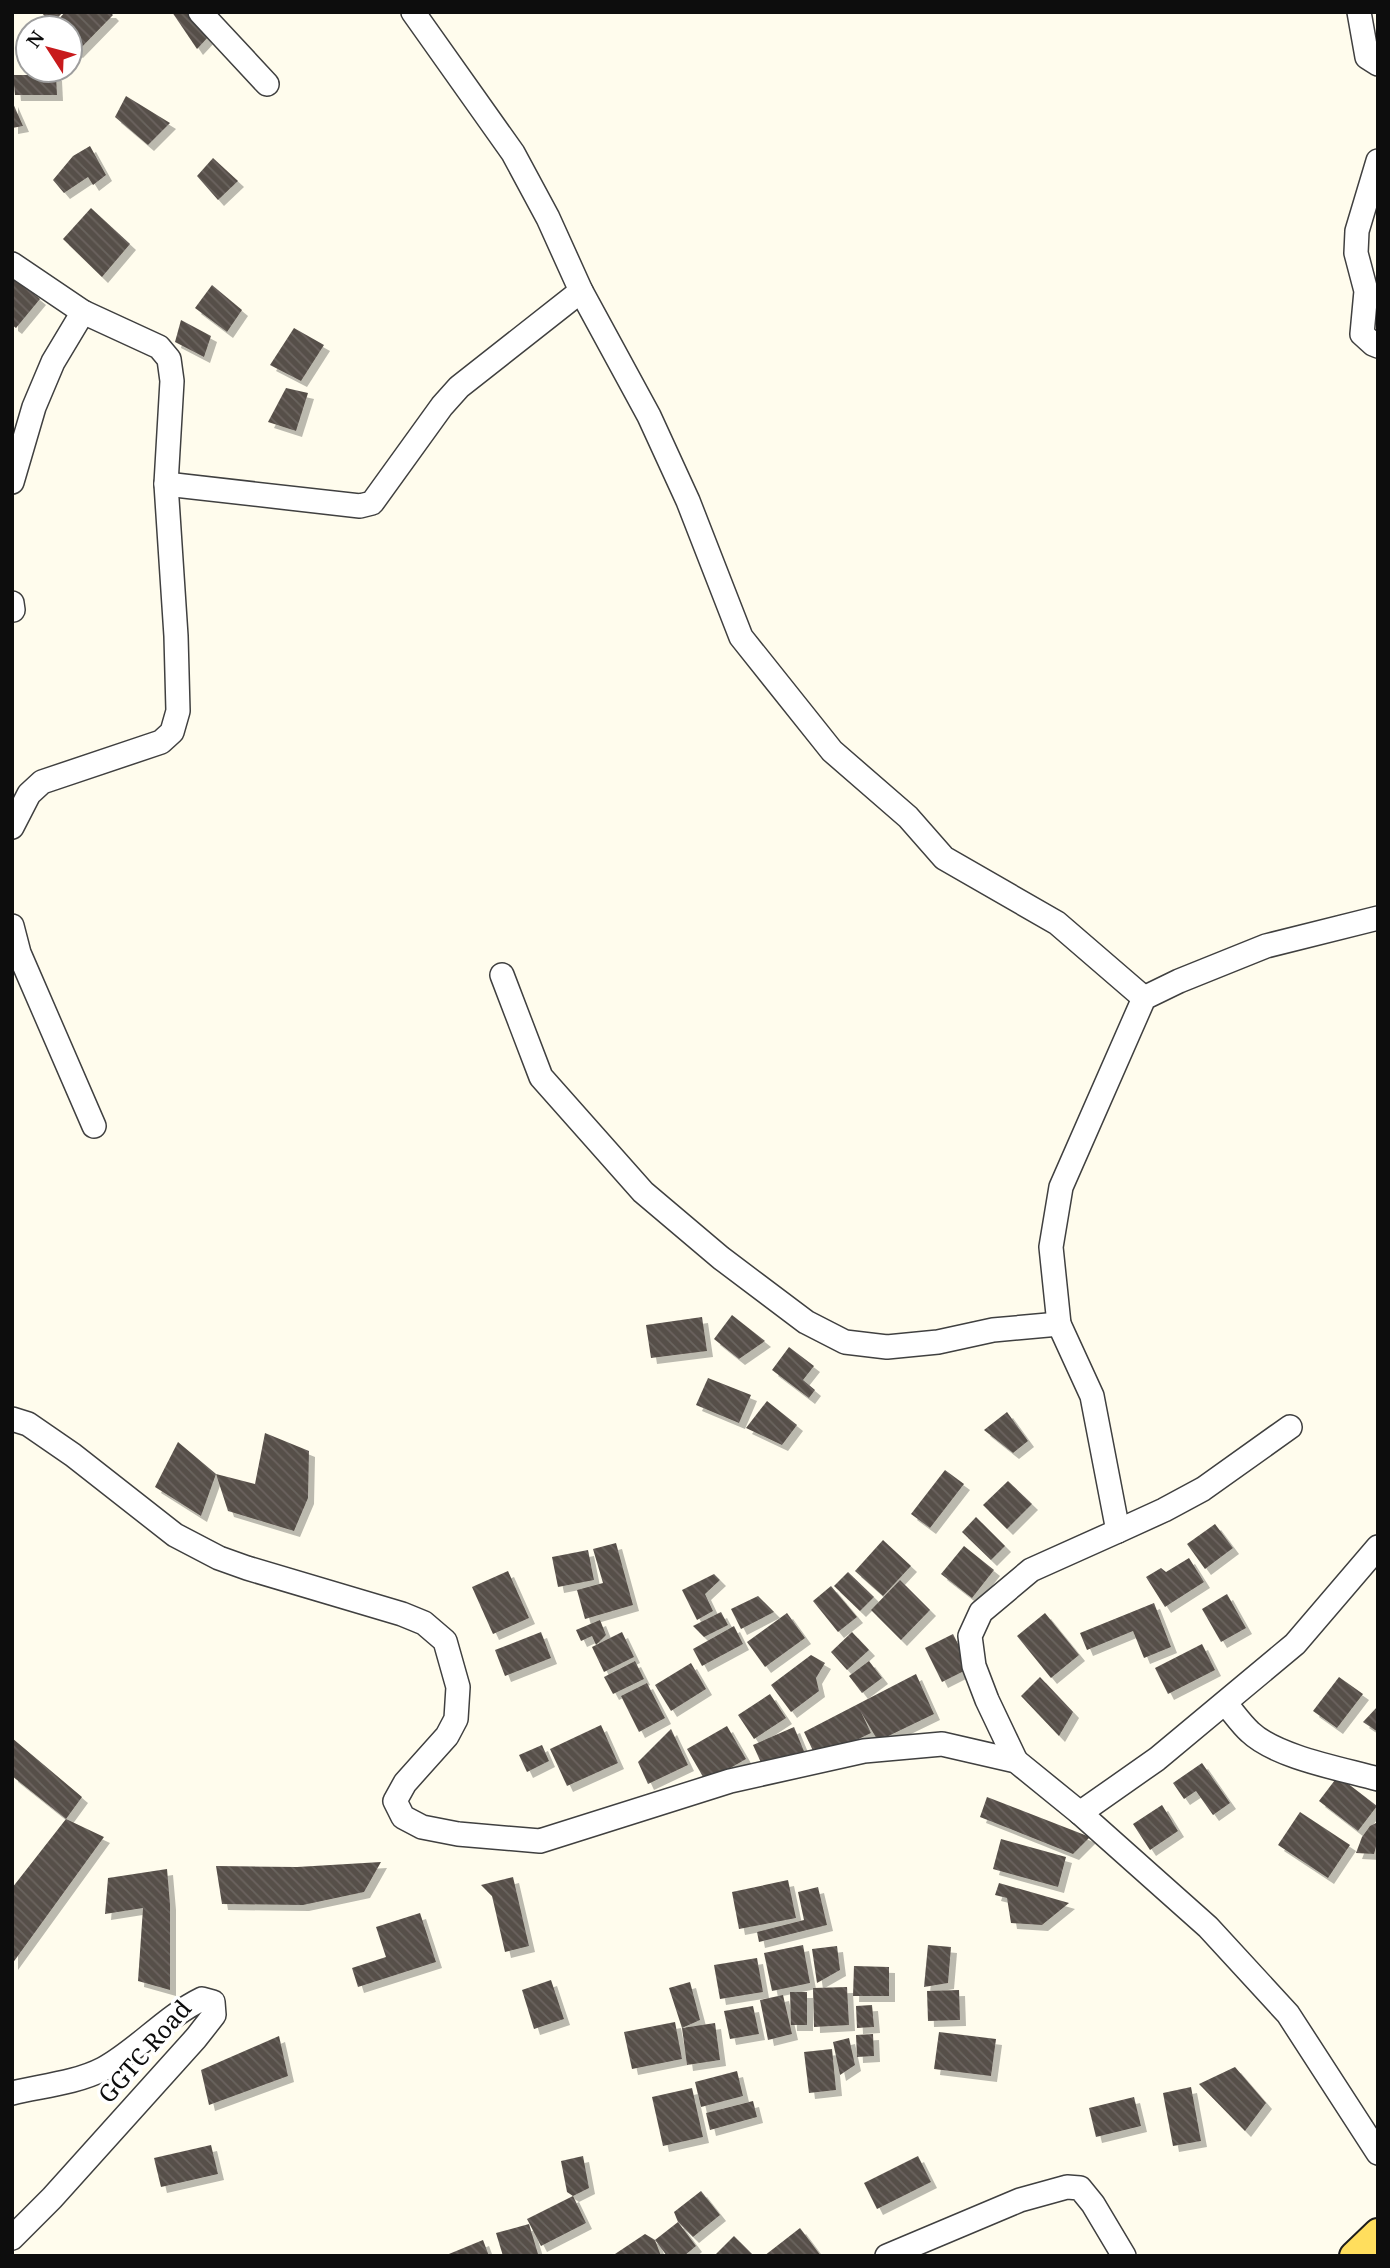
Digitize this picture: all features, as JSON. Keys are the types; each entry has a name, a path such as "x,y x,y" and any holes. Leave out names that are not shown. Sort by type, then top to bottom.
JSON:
{"main road":[{"path":"1354,2256 1378,2233"}],"street":[{"path":"200,12 267,84"},
{"path":"413,12 513,153 548,218 580,291 649,416 688,501 741,638 832,751 908,817 944,858 1057,922 1144,998"},
{"path":"1359,12 1367,57 1378,64"},
{"path":"1378,160 1357,231 1356,253 1366,291 1362,334 1378,346"},
{"path":"12,264 83,312 159,347 169,359 172,380 166,484 176,636 177,711 172,732 161,742 42,782 29,794 12,827"},
{"path":"166,484 360,506 372,503 442,407 460,387 580,291"},
{"path":"12,482 34,407 53,362 83,312"},
{"path":"12,603 13,610"},
{"path":"1118,1531 1092,1396 1059,1324 1051,1247 1061,1187 1144,998 1178,981 1266,946 1378,918"},
{"path":"12,926 19,953 94,1126"},
{"path":"502,975 541,1077 643,1192 721,1258 806,1322 845,1342 887,1347 938,1342 993,1330 1059,1324"},
{"path":"12,1419 28,1424 73,1455 175,1535 219,1558 402,1614 425,1623 445,1641 458,1687 456,1719 447,1736 405,1783 395,1801 403,1817 422,1827 458,1834 540,1841 730,1781 864,1751 942,1744 1016,1761"},
{"path":"1290,1427 1203,1489 1164,1510 1031,1570 981,1612 970,1636 974,1667 986,1700 1016,1761 1080,1812 1208,1927 1288,2014 1378,2153"},
{"path":"1080,1812 1157,1759 1295,1644 1378,1547"},
{"path":"1225,1703 1251,1734 1276,1749 1378,1779"},
{"name":"GGTC Road","path":"12,2093 84,2077 103,2068 184,2008 202,1999 213,2002 214,2015 196,2038 52,2198 12,2238"},
{"path":"887,2256 1020,2200 1067,2187 1080,2188 1093,2204 1124,2256"}],"building":[{"path":"41,12 63,12 61,14"},
{"path":"110,12 113,15 84,45 84,14 63,14"},
{"path":"172,12 191,12 211,34 197,49"},
{"path":"13,75 14,84 56,84 57,95 15,95"},
{"path":"126,96 170,123 148,145 115,117"},
{"path":"12,101 23,126 12,128"},
{"path":"90,146 106,175 93,185 88,177 64,193 53,180 73,156"},
{"path":"213,158 238,181 218,200 197,176"},
{"path":"91,208 130,244 102,277 63,239"},
{"path":"12,276 40,299 16,328 12,325"},
{"path":"212,285 242,310 227,332 195,308"},
{"path":"181,320 211,336 204,357 175,342"},
{"path":"294,328 324,345 301,381 270,365"},
{"path":"286,388 308,393 296,431 268,422"},
{"path":"732,1315 765,1341 739,1359 714,1339"},
{"path":"702,1317 707,1351 651,1358 646,1325"},
{"path":"789,1347 814,1366 803,1380 815,1390 809,1398 772,1370"},
{"path":"708,1378 751,1395 739,1423 696,1405"},
{"path":"767,1401 797,1425 782,1445 746,1428"},
{"path":"1007,1412 1028,1441 1013,1453 984,1430"},
{"path":"265,1433 309,1451 308,1498 294,1531 228,1511 216,1474 255,1484"},
{"path":"178,1442 216,1474 201,1516 155,1487"},
{"path":"945,1470 964,1484 930,1528 911,1514"},
{"path":"1008,1481 1032,1504 1007,1529 983,1505"},
{"path":"976,1517 1005,1546 991,1560 962,1532"},
{"path":"1215,1524 1233,1548 1205,1569 1187,1544"},
{"path":"883,1540 911,1566 883,1596 855,1571"},
{"path":"616,1543 633,1605 585,1619 577,1590 603,1583 593,1549"},
{"path":"964,1546 994,1570 972,1598 941,1574"},
{"path":"588,1550 594,1580 558,1587 552,1557"},
{"path":"1189,1558 1204,1582 1165,1607 1146,1577 1161,1568 1166,1572"},
{"path":"508,1571 529,1618 493,1634 472,1587"},
{"path":"848,1572 874,1597 860,1611 834,1586"},
{"path":"714,1574 720,1580 705,1594 713,1611 697,1620 682,1590"},
{"path":"900,1580 930,1610 901,1640 871,1610"},
{"path":"831,1586 857,1617 838,1632 813,1601"},
{"path":"1227,1594 1246,1628 1221,1642 1202,1609"},
{"path":"758,1596 774,1612 741,1629 731,1609"},
{"path":"1154,1603 1171,1647 1144,1658 1133,1631 1087,1650 1080,1633"},
{"path":"721,1612 728,1625 704,1637 693,1626"},
{"path":"787,1613 805,1638 765,1667 747,1642"},
{"path":"1045,1613 1079,1655 1051,1678 1017,1636"},
{"path":"600,1620 606,1635 596,1645 592,1636 581,1641 576,1630"},
{"path":"734,1626 743,1644 702,1666 693,1649"},
{"path":"541,1632 551,1658 505,1676 495,1650"},
{"path":"622,1632 634,1657 604,1672 592,1647"},
{"path":"852,1632 869,1650 847,1670 831,1652"},
{"path":"953,1634 970,1668 942,1682 925,1648"},
{"path":"1202,1644 1215,1670 1168,1694 1155,1668"},
{"path":"811,1655 825,1663 816,1678 819,1691 791,1712 771,1685"},
{"path":"635,1661 644,1679 613,1694 604,1677"},
{"path":"869,1661 882,1678 862,1693 849,1676"},
{"path":"691,1663 706,1689 671,1711 655,1685"},
{"path":"916,1674 934,1714 878,1741 861,1712 871,1733 817,1759 804,1732"},
{"path":"1040,1677 1073,1712 1059,1736 1021,1696"},
{"path":"1339,1677 1363,1694 1337,1728 1313,1711"},
{"path":"647,1683 665,1718 639,1732 621,1696"},
{"path":"770,1694 786,1718 754,1739 738,1715"},
{"path":"1378,1706 1378,1732 1363,1722"},
{"path":"601,1725 618,1763 567,1786 550,1749"},
{"path":"727,1726 746,1759 706,1782 687,1749"},
{"path":"794,1727 806,1756 763,1767 753,1745"},
{"path":"671,1729 688,1765 648,1784 638,1762"},
{"path":"12,1738 82,1797 66,1819 12,1776"},
{"path":"542,1745 549,1761 527,1772 519,1755"},
{"path":"1202,1763 1230,1803 1213,1815 1196,1791 1184,1799 1173,1783"},
{"path":"1338,1776 1377,1806 1358,1831 1319,1801"},
{"path":"987,1797 1090,1837 1073,1854 980,1817"},
{"path":"1162,1805 1178,1831 1150,1850 1133,1824"},
{"path":"1300,1812 1350,1845 1328,1878 1278,1845"},
{"path":"66,1819 104,1837 12,1964 12,1888"},
{"path":"1378,1822 1378,1840 1374,1854 1356,1853 1362,1837 1370,1826"},
{"path":"1001,1839 1066,1857 1058,1887 993,1869"},
{"path":"381,1862 364,1892 303,1905 222,1904 216,1866 297,1867"},
{"path":"167,1869 170,1904 170,1990 138,1981 143,1908 105,1914 108,1878"},
{"path":"513,1877 529,1946 505,1952 492,1896 481,1885"},
{"path":"788,1880 796,1918 739,1929 732,1892"},
{"path":"999,1883 1069,1903 1042,1925 1011,1923 1007,1898 995,1895"},
{"path":"818,1887 827,1925 759,1942 757,1932 804,1920 798,1892"},
{"path":"420,1913 436,1962 358,1987 352,1968 386,1957 376,1927"},
{"path":"803,1945 810,1983 772,1991 764,1953"},
{"path":"928,1945 951,1947 948,1983 924,1987"},
{"path":"837,1946 840,1970 817,1983 812,1949"},
{"path":"757,1958 763,1992 720,1999 714,1965"},
{"path":"854,1966 889,1967 889,1996 853,1996"},
{"path":"551,1980 564,2019 534,2029 522,1990"},
{"path":"690,1982 700,2020 682,2028 669,1988"},
{"path":"847,1987 849,2025 814,2027 813,1988"},
{"path":"959,1990 960,2020 928,2021 927,1991"},
{"path":"790,1992 807,1992 807,2025 791,2025"},
{"path":"783,1995 792,2034 768,2040 760,2000"},
{"path":"872,2005 874,2027 857,2028 856,2006"},
{"path":"753,2006 759,2034 730,2039 724,2011"},
{"path":"675,2022 682,2059 632,2069 624,2032"},
{"path":"715,2023 720,2060 687,2065 682,2028"},
{"path":"939,2032 996,2039 991,2076 934,2069"},
{"path":"873,2034 874,2056 857,2057 856,2035"},
{"path":"279,2036 288,2076 209,2105 201,2070"},
{"path":"849,2038 855,2065 840,2075 833,2042"},
{"path":"832,2049 836,2090 809,2093 804,2052"},
{"path":"1235,2067 1266,2103 1245,2131 1199,2084"},
{"path":"737,2071 743,2096 701,2107 695,2082"},
{"path":"1191,2087 1201,2141 1173,2146 1163,2093"},
{"path":"692,2088 703,2137 663,2146 652,2097"},
{"path":"1134,2097 1141,2126 1096,2137 1089,2108"},
{"path":"753,2101 757,2117 710,2130 706,2113"},
{"path":"211,2145 218,2174 161,2187 154,2158"},
{"path":"583,2156 589,2188 573,2196 567,2192 561,2161"},
{"path":"918,2156 931,2182 877,2209 864,2183"},
{"path":"701,2191 720,2215 693,2237 678,2222 674,2212"},
{"path":"573,2196 586,2223 541,2246 527,2219"},
{"path":"678,2222 696,2246 684,2256 667,2256 655,2240"},
{"path":"529,2224 538,2254 503,2256 496,2233"},
{"path":"800,2228 821,2256 764,2256"},
{"path":"645,2234 655,2240 661,2256 616,2256 615,2254"},
{"path":"734,2236 754,2256 714,2256"},
{"path":"483,2240 489,2256 444,2256"}]}
